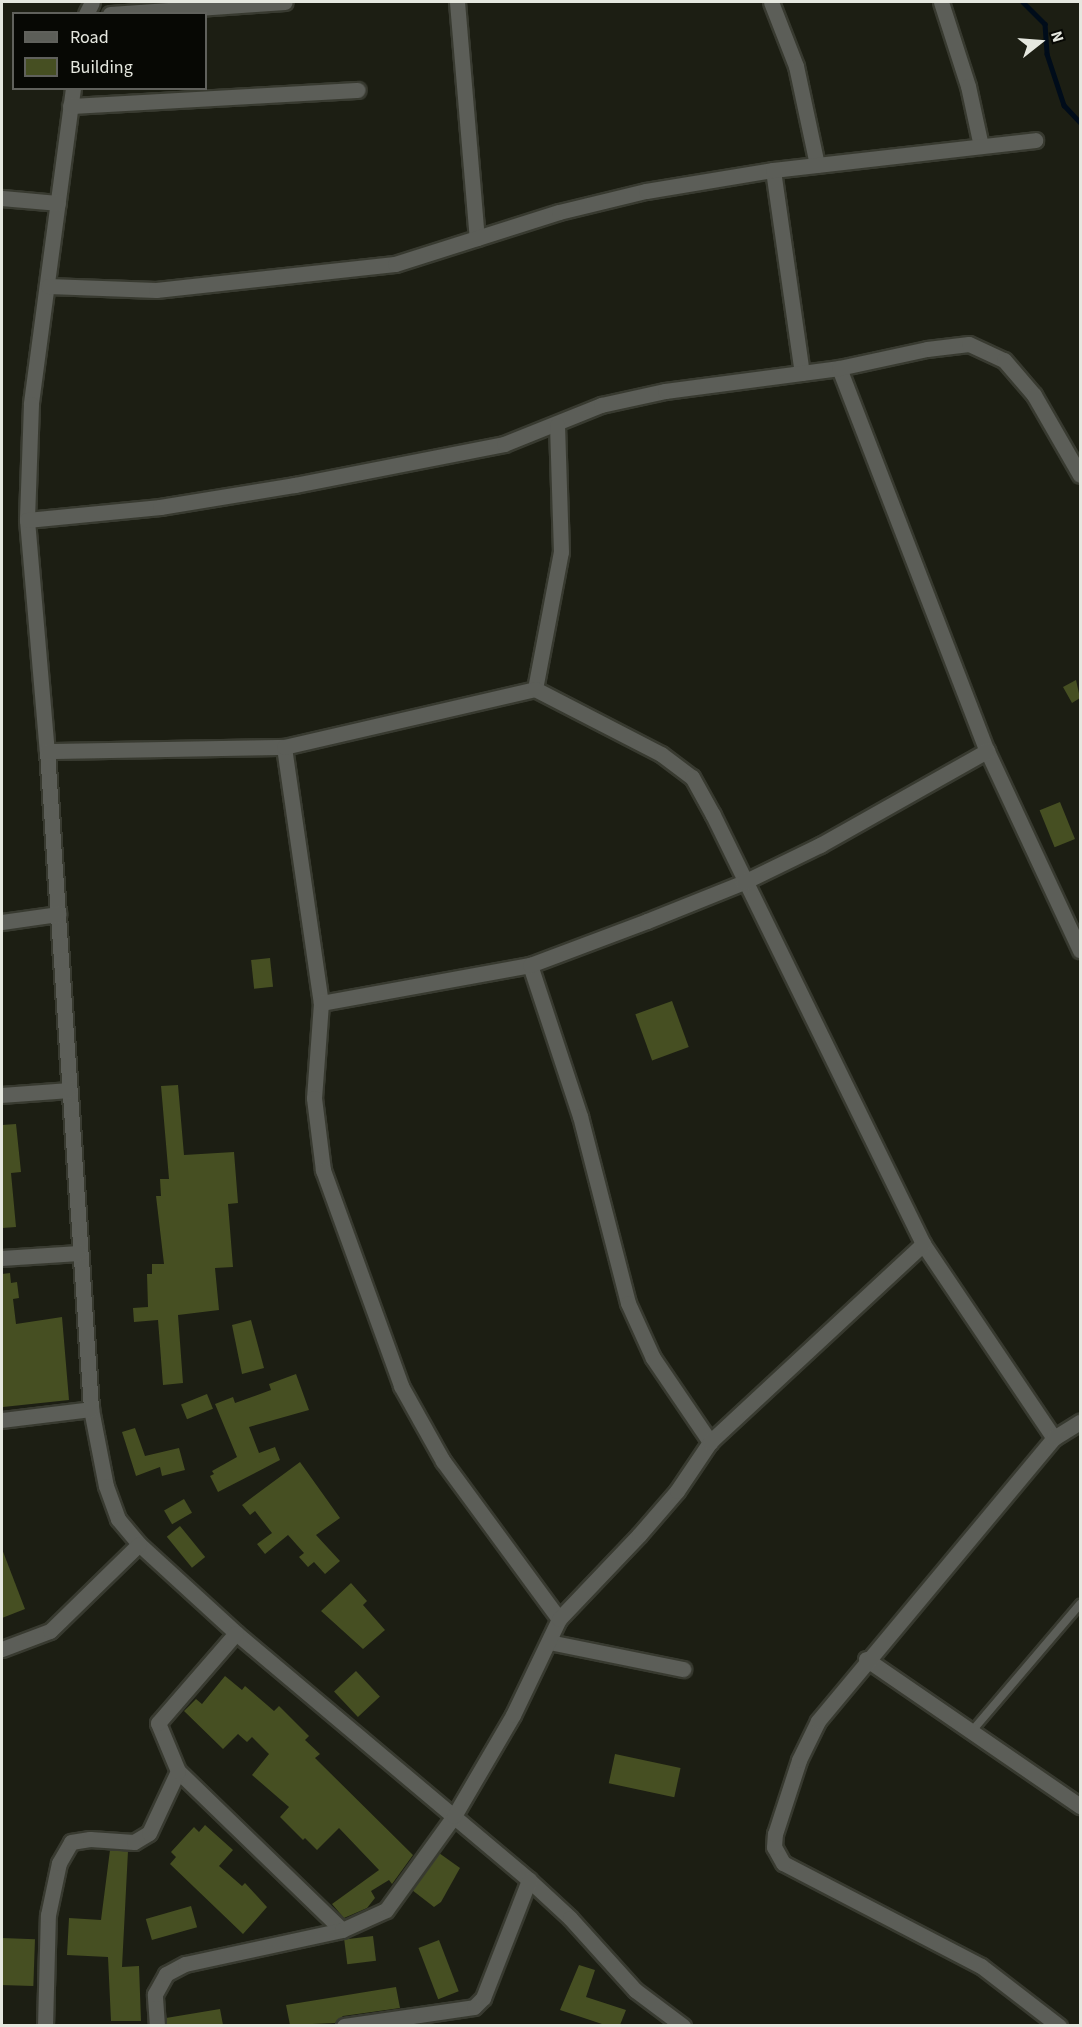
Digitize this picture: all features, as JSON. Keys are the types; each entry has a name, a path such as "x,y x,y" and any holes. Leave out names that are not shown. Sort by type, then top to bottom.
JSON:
{"street":[{"path":"139,12 285,2"},
{"path":"457,2 477,238"},
{"path":"771,2 796,66 817,165"},
{"path":"940,2 968,86 981,146"},
{"path":"73,90 31,404 27,520 47,751 78,1253 91,1409 106,1486 118,1518 139,1544 236,1633 529,1880 570,1917 635,1990 683,2025"},
{"path":"70,106 358,90"},
{"path":"48,286 156,290 395,264 559,212 646,191 773,170 1035,140"},
{"path":"773,170 802,373"},
{"path":"2,198 58,203"},
{"path":"27,520 160,507 295,485 504,444 557,425 601,405 644,396 839,368 927,349 969,344 1004,360 1019,377 1034,395 1080,475"},
{"path":"839,368 987,751 1080,950"},
{"path":"535,689 561,552 557,425"},
{"path":"47,751 284,747 535,689 661,754 692,777 923,1244 1054,1438"},
{"path":"284,747 321,1003 314,1098 323,1170 377,1325 401,1386 443,1461 559,1619"},
{"path":"321,1003 530,964 744,882 820,845 987,751"},
{"path":"2,922 58,914"},
{"path":"530,964 580,1116 628,1303 653,1358 710,1442"},
{"path":"2,1095 69,1090"},
{"path":"157,2025 155,1994 166,1974 185,1964 342,1930 386,1910 454,1816 513,1715 559,1619 639,1535 677,1491 710,1442 923,1244"},
{"path":"2,1258 78,1253"},
{"path":"2,1420 91,1409"},
{"path":"1059,2025 981,1966 783,1863 774,1847 775,1834 800,1760 818,1721 866,1659 1054,1438 1080,1422"},
{"path":"2,1649 50,1631 139,1544"},
{"path":"236,1633 158,1723 178,1772 342,1930"},
{"path":"549,1642 683,1669"},
{"path":"866,1659 1080,1806"},
{"path":"45,2025 48,1915 58,1863 71,1842 90,1839 134,1842 150,1833 178,1772"},
{"path":"344,2025 474,2007 483,1998 529,1880"}],"lane":[{"path":"972,1731 1080,1604"}],"building":[{"path":"1076,680 1080,698 1072,703 1063,687"},
{"path":"1060,802 1075,839 1055,847 1040,810"},
{"path":"270,958 273,987 254,989 251,960"},
{"path":"672,1001 689,1047 652,1060 635,1014"},
{"path":"178,1085 184,1155 234,1152 238,1203 228,1204 233,1267 215,1268 219,1310 178,1315 183,1383 163,1385 158,1320 134,1322 133,1308 148,1307 147,1274 152,1274 152,1264 164,1264 156,1196 161,1196 160,1179 169,1179 161,1086"},
{"path":"16,1124 21,1172 11,1173 16,1227 2,1228 2,1125"},
{"path":"10,1273 11,1283 17,1282 19,1298 13,1299 16,1324 62,1317 69,1400 3,1407 2,1274"},
{"path":"251,1320 264,1368 242,1374 232,1325"},
{"path":"296,1374 309,1410 249,1427 259,1453 275,1447 280,1460 218,1492 210,1476 214,1474 212,1471 237,1457 215,1404 233,1397 235,1403 271,1390 269,1384"},
{"path":"207,1394 213,1409 187,1419 181,1404"},
{"path":"135,1428 145,1456 179,1448 185,1470 162,1476 160,1467 136,1476 122,1432"},
{"path":"300,1462 340,1518 316,1535 340,1561 325,1574 314,1562 308,1567 299,1557 304,1553 288,1535 265,1554 257,1544 272,1533 255,1511 250,1515 242,1505"},
{"path":"184,1499 192,1513 172,1524 164,1510"},
{"path":"180,1526 205,1557 192,1568 167,1537"},
{"path":"2,1549 25,1609 2,1618"},
{"path":"351,1583 367,1601 363,1605 385,1630 363,1649 321,1611"},
{"path":"356,1671 380,1697 358,1717 334,1691"},
{"path":"225,1676 242,1690 245,1686 274,1711 279,1706 309,1736 305,1740 320,1754 315,1758 413,1855 392,1884 389,1880 371,1891 375,1898 367,1908 344,1918 332,1904 379,1870 339,1828 317,1850 305,1838 303,1840 280,1817 289,1807 252,1775 269,1754 252,1737 247,1742 238,1734 223,1749 184,1711 196,1699 202,1704"},
{"path":"615,1754 681,1768 674,1797 609,1783"},
{"path":"205,1825 233,1850 219,1866 242,1886 245,1883 267,1907 243,1934 170,1864 176,1857 171,1852 194,1827 199,1832"},
{"path":"110,1850 128,1851 122,1967 139,1966 141,2021 111,2021 108,1957 67,1955 69,1918 101,1920"},
{"path":"439,1853 460,1868 441,1902 434,1907 412,1890"},
{"path":"191,1906 197,1927 152,1940 146,1919"},
{"path":"373,1936 376,1961 347,1964 344,1940"},
{"path":"2,1938 35,1939 33,1986 2,1985"},
{"path":"439,1940 459,1991 438,1999 418,1948"},
{"path":"579,1965 595,1970 586,1997 626,2010 620,2025 605,2025 560,2010"},
{"path":"396,1987 400,2008 343,2016 335,2023 290,2025 286,2005"},
{"path":"220,2009 223,2025 167,2025 166,2018"}],"waterway":[{"path":"1023,2 1045,24 1047,54 1064,105 1080,122"}]}
